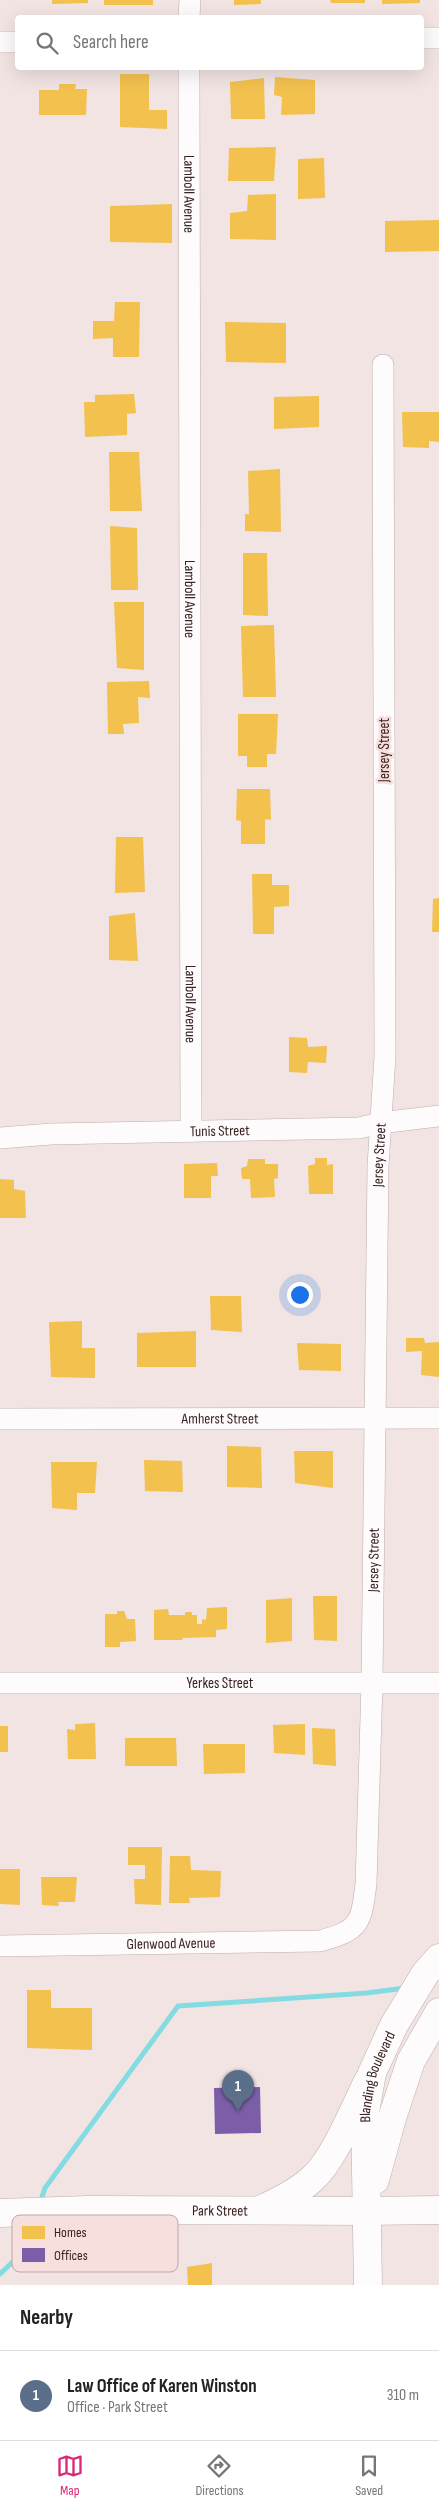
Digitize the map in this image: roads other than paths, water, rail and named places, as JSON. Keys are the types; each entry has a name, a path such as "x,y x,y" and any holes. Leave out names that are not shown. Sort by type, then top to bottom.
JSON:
{"main road":[{"name":"Blanding Boulevard","path":"368,2285 365,2112 372,2073 394,2025 425,1974 439,1958"},
{"name":"Blanding Boulevard","path":"367,2211 392,2118 411,2062 439,2012"},
{"path":"260,2210 292,2194 313,2179 328,2159 372,2073"},
{"name":"Park Street","path":"7,2213 88,2210 439,2210"}],"street":[{"path":"190,0 190,15"},
{"path":"424,38 439,38"},
{"path":"0,42 15,42"},
{"name":"Lamboll Avenue","path":"190,70 191,1132"},
{"name":"Jersey Street","path":"342,1935 358,1924 363,1908 366,1884 372,1683 380,1123 385,1056 383,366"},
{"name":"Tunis Street","path":"0,1138 51,1134 359,1128 380,1123 439,1116"},
{"name":"Amherst Street","path":"0,1419 439,1418"},
{"name":"Yerkes Street","path":"0,1683 439,1683"},
{"name":"Glenwood Avenue","path":"0,1946 320,1941 342,1935"}],"waterway":[{"path":"40,2203 45,2188 178,2006 367,1993 405,1988"},
{"path":"0,2274 12,2263"}],"place":[{"name":"Law Office of Karen Winston","path":"238,2111"}]}
